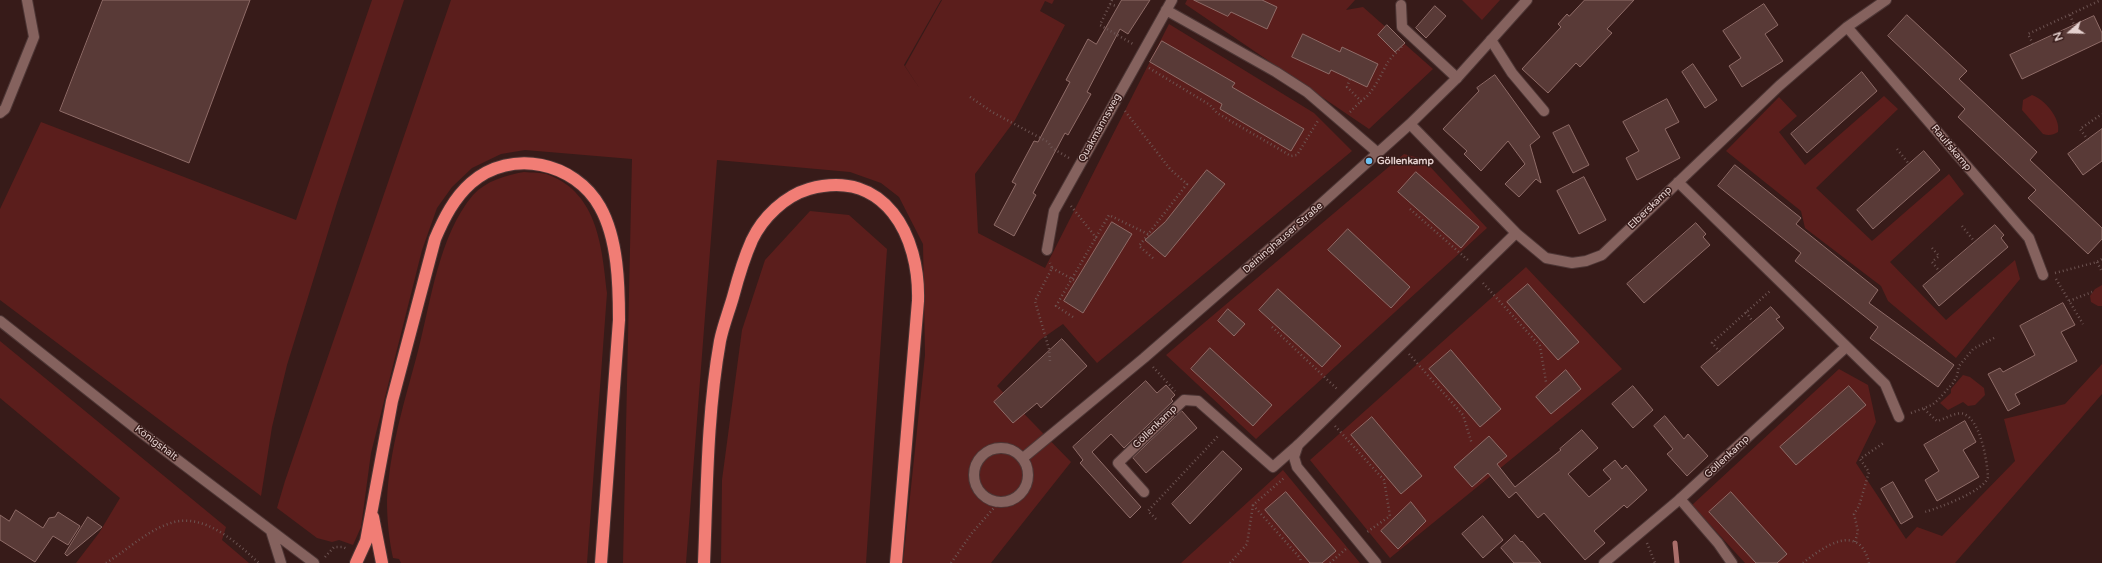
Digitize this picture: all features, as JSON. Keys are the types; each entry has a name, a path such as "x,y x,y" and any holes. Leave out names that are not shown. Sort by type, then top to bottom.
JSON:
{"highway":[{"path":"356,563 366,541 372,512 379,461 392,400 435,239 445,215 458,196 472,182 487,172 519,163 536,163 555,168 573,177 590,192 600,207 615,254 619,285 619,320 601,563"},
{"path":"704,563 711,416 721,340 742,265 753,238 771,213 787,199 803,191 823,186 844,185 864,191 876,197 896,217 912,248 916,266 918,301 896,563"},
{"path":"372,512 382,563"}],"street":[{"path":"0,113 5,109 34,37 27,0"},
{"name":"Quakmannsweg","path":"1047,250 1054,211 1172,0"},
{"name":"Deininghauser Straße","path":"1023,458 1144,358 1410,124 1457,78 1527,0"},
{"name":"Elberskamp","path":"1410,124 1516,233 1546,258 1572,263 1586,261 1602,255 1779,86 1847,27 1886,0"},
{"path":"1401,5 1402,27 1457,78"},
{"path":"1166,10 1276,72 1307,92 1378,153"},
{"name":"Raulfskamp","path":"1847,27 2029,238 2043,275"},
{"path":"1491,40 1512,74 1544,111"},
{"path":"1678,182 1885,384 1899,417"},
{"name":"Göllenkamp","path":"1144,492 1118,464 1184,400 1198,401 1273,467 1298,445 1516,233"},
{"name":"Königshalt","path":"0,321 138,430 314,563"},
{"name":"Göllenkamp","path":"1604,563 1680,499 1846,347"},
{"path":"1298,445 1294,457 1296,467 1376,563"},
{"path":"999,448 1012,450 1023,458 1027,466 1027,484 1016,498 999,502 983,495 977,488 974,470 977,462 983,455 999,448"},
{"path":"1680,499 1718,543 1732,563"},
{"path":"271,531 281,563"}],"path":[{"path":"1112,0 1100,25 1144,50"},
{"path":"2033,44 2028,34 2101,0"},
{"path":"1110,4 1116,6"},
{"path":"2069,14 2074,25"},
{"path":"1350,79 1347,87 1361,101 1366,98 1372,87 1376,85 1388,61 1411,36"},
{"path":"1137,62 1210,105 1217,113 1291,156 1297,155 1326,108"},
{"path":"970,97 992,112 1048,142 1052,148 1080,164"},
{"path":"1116,99 1170,169 1191,187"},
{"path":"2088,140 2080,130 2102,114"},
{"path":"1897,149 1909,164"},
{"path":"1154,259 1139,246 1187,184"},
{"path":"1063,195 1097,239"},
{"path":"1410,209 1478,270"},
{"path":"1073,317 1056,306 1097,239 1109,215 1148,234"},
{"path":"1159,221 1162,224"},
{"path":"1962,226 1975,242"},
{"path":"1932,248 1939,256 1932,262 1940,272"},
{"path":"1047,250 1052,268 1035,301 1049,349 1050,361"},
{"path":"2083,324 2052,274 2097,262 2102,259"},
{"path":"2097,262 2102,272"},
{"path":"1052,268 1073,279"},
{"path":"1720,352 1712,343 1780,282"},
{"path":"1491,291 1540,346 1546,382"},
{"path":"2069,301 2092,292"},
{"path":"1746,312 1753,322"},
{"path":"1272,327 1346,397"},
{"path":"1899,417 1924,409 1938,400 1953,383 1957,376 1959,366 1974,349 1996,336"},
{"path":"1410,355 1463,415 1472,444"},
{"path":"1144,358 1184,400"},
{"path":"1924,409 1937,420 1960,414 1964,414 1970,419 1980,434 1988,477 1985,483 1964,496 1925,512"},
{"path":"1156,519 1148,512 1227,426"},
{"path":"1330,563 1357,539 1390,516 1384,480 1339,430"},
{"path":"1855,542 1858,532 1854,514 1859,506 1869,472 1860,459 1885,442"},
{"path":"1230,563 1247,544 1253,505 1296,467"},
{"path":"951,563 972,533 999,502"},
{"path":"1253,505 1300,558 1301,563"},
{"path":"106,563 159,528 174,522 190,521 202,524 221,533 244,549 259,563"},
{"path":"1642,532 1655,563"},
{"path":"1803,563 1821,550 1839,541 1855,542 1865,552 1869,563"},
{"path":"330,550 334,547 343,547 348,550"}],"shaded area":[{"path":"372,0 404,0 337,203 287,365 272,427 261,496 0,300 0,209 41,122 296,220"},
{"path":"451,0 941,0 904,65 920,89 905,66 942,0 1054,0 1052,4 1045,1 1040,11 1065,25 1015,120 975,174 978,233 1045,268 1169,24 1314,113 1352,151 1097,363 1063,324 1040,340 997,386 1071,462 991,563 903,563 925,355 923,244 899,197 881,183 850,172 717,160 686,563 623,563 632,159 525,150 501,154 472,168 452,187 437,208 422,250 371,453 361,527 353,545 339,540 332,542 317,538 277,508"},
{"path":"1187,0 1355,0 1346,10 1363,7 1433,69 1369,129 1185,4"},
{"path":"1462,0 1500,0 1482,20"},
{"path":"2032,95 2042,100 2051,110 2057,121 2058,132 2051,135 2043,134 2022,110 2023,100"},
{"path":"1884,96 1898,109 1816,188 1872,241 1949,174 1964,194 1890,262 1946,320 2015,260 2020,279 1956,358 1888,301 1881,286 1805,228 1801,211 1726,151 1779,97 1797,116 1779,132 1805,165"},
{"path":"1404,154 1423,159 1487,228 1256,439 1166,355"},
{"path":"524,172 549,175 565,184 578,195 588,209 594,224 603,258 607,293 587,563 401,563 399,559 393,558 390,544 387,508 388,482 398,425 418,351 432,290 444,249 461,211 478,190 497,179"},
{"path":"810,211 849,215 887,249 866,563 721,563 722,480 742,330 765,260"},
{"path":"1526,267 1622,369 1390,558 1310,460"},
{"path":"2102,285 2102,306 2098,306 2091,302 2090,296 2095,289"},
{"path":"0,341 226,527 222,540 249,563 76,563 99,533 120,498 0,398"},
{"path":"2102,364 2102,394 1955,563 1745,563 1692,505 1839,369 1868,385 1876,422 1856,463 1906,539 1917,527 1942,536 2015,461 2004,419 2065,404"},
{"path":"1963,375 1970,377 1984,388 1985,395 1975,405 1968,406 1963,402 1948,410 1940,403 1951,393 1951,389"},
{"path":"1283,470 1360,563 1181,563"}],"building":[{"path":"103,0 250,0 189,163 60,111"},
{"path":"1122,0 1150,0 1128,34 1120,29 1087,92 1091,94 1068,135 1065,133 1033,193 1036,195 1014,236 994,225 1016,184 1012,182 1034,141 1038,142 1070,82 1066,80 1088,39 1096,44"},
{"path":"1194,0 1262,0 1277,7 1267,29 1231,12 1228,16"},
{"path":"1585,0 1634,0 1607,29 1612,33 1580,67 1576,63 1548,93 1522,69 1561,27 1558,24 1567,14 1569,16"},
{"path":"1764,4 1778,25 1765,34 1783,61 1742,87 1729,66 1741,58 1723,31"},
{"path":"1435,6 1446,16 1426,38 1416,28"},
{"path":"1907,15 1967,71 1959,79 2037,152 2030,160 2102,228 2102,239 2088,254 2028,198 2036,190 1958,117 1965,109 1888,36"},
{"path":"2094,16 2102,33 2102,41 2022,79 2010,55"},
{"path":"1387,25 1405,43 1395,52 1378,35"},
{"path":"1303,34 1340,52 1342,47 1378,64 1367,87 1331,70 1329,74 1292,57"},
{"path":"1162,41 1235,83 1232,87 1304,129 1291,151 1220,109 1222,104 1150,62"},
{"path":"1693,64 1717,100 1705,108 1682,72"},
{"path":"1862,72 1877,91 1807,153 1791,134"},
{"path":"1495,75 1540,137 1530,145 1541,183 1536,179 1519,197 1505,184 1525,164 1508,141 1481,171 1464,154 1467,151 1443,129 1479,91 1477,88"},
{"path":"1667,99 1679,122 1665,129 1680,158 1637,180 1626,158 1639,151 1623,122"},
{"path":"1569,125 1589,165 1573,173 1553,133"},
{"path":"2102,129 2102,161 2083,175 2068,154"},
{"path":"1924,151 1940,170 1873,229 1857,210"},
{"path":"1735,165 1801,218 1796,224 1878,290 1869,303 1954,365 1938,387 1870,338 1878,327 1795,261 1801,253 1718,186"},
{"path":"1207,170 1225,184 1165,257 1145,240 1165,222"},
{"path":"1416,172 1479,227 1461,248 1398,192"},
{"path":"1584,177 1606,220 1579,234 1557,191"},
{"path":"1112,222 1132,234 1083,313 1064,301"},
{"path":"1696,223 1706,234 1703,237 1710,245 1644,303 1627,284"},
{"path":"1995,225 2004,235 2001,238 2008,247 1939,306 1923,286"},
{"path":"1348,229 1410,287 1391,308 1328,250"},
{"path":"1528,284 1579,342 1558,360 1507,302"},
{"path":"1278,289 1341,346 1322,367 1259,310"},
{"path":"2063,303 2075,325 2061,332 2077,361 2015,394 2020,404 2008,411 1988,374 2000,368 2003,372 2035,355 2020,326"},
{"path":"1771,307 1780,317 1776,319 1784,328 1718,386 1701,367"},
{"path":"1228,309 1245,324 1234,336 1218,321"},
{"path":"1062,339 1087,366 1041,408 1037,403 1013,423 994,402"},
{"path":"1210,348 1272,405 1253,426 1191,369"},
{"path":"1451,350 1501,409 1480,427 1429,369"},
{"path":"1566,370 1581,389 1551,414 1536,397"},
{"path":"1146,381 1157,393 1166,385 1175,395 1171,399 1173,401 1124,448 1111,434 1092,452 1141,507 1130,518 1080,463 1083,460 1073,447"},
{"path":"1633,386 1653,410 1633,428 1612,404"},
{"path":"1849,386 1866,405 1796,465 1780,447"},
{"path":"1182,411 1197,428 1146,473 1133,458"},
{"path":"1665,416 1684,439 1688,434 1708,456 1687,476 1667,454 1673,449 1654,426"},
{"path":"1372,417 1422,476 1401,494 1351,435"},
{"path":"1965,421 1976,442 1963,450 1979,477 1937,501 1925,480 1939,471 1924,445"},
{"path":"1582,430 1598,448 1568,474 1589,497 1611,479 1603,470 1615,460 1622,469 1626,465 1647,490 1627,508 1624,505 1594,531 1605,543 1585,560 1544,513 1538,518 1516,492 1509,498 1488,473 1472,487 1454,467 1489,436 1507,456 1497,464 1515,487 1561,450 1560,449"},
{"path":"1223,451 1242,469 1190,524 1172,504"},
{"path":"1893,482 1913,517 1901,524 1881,489"},
{"path":"1286,492 1336,551 1322,563 1310,563 1265,510"},
{"path":"1731,492 1787,554 1777,563 1756,563 1709,512"},
{"path":"1411,502 1426,521 1398,549 1381,531"},
{"path":"16,510 43,528 49,518 55,517 58,512 80,526 68,545 53,536 35,562 0,540 0,515 9,521"},
{"path":"1483,516 1503,540 1483,558 1462,534"},
{"path":"88,517 102,527 67,556 65,554"},
{"path":"1515,535 1541,563 1514,563 1501,548"}],"waterway":[{"path":"1675,543 1677,563"}],"place":[{"name":"Göllenkamp","path":"1369,161"}]}
